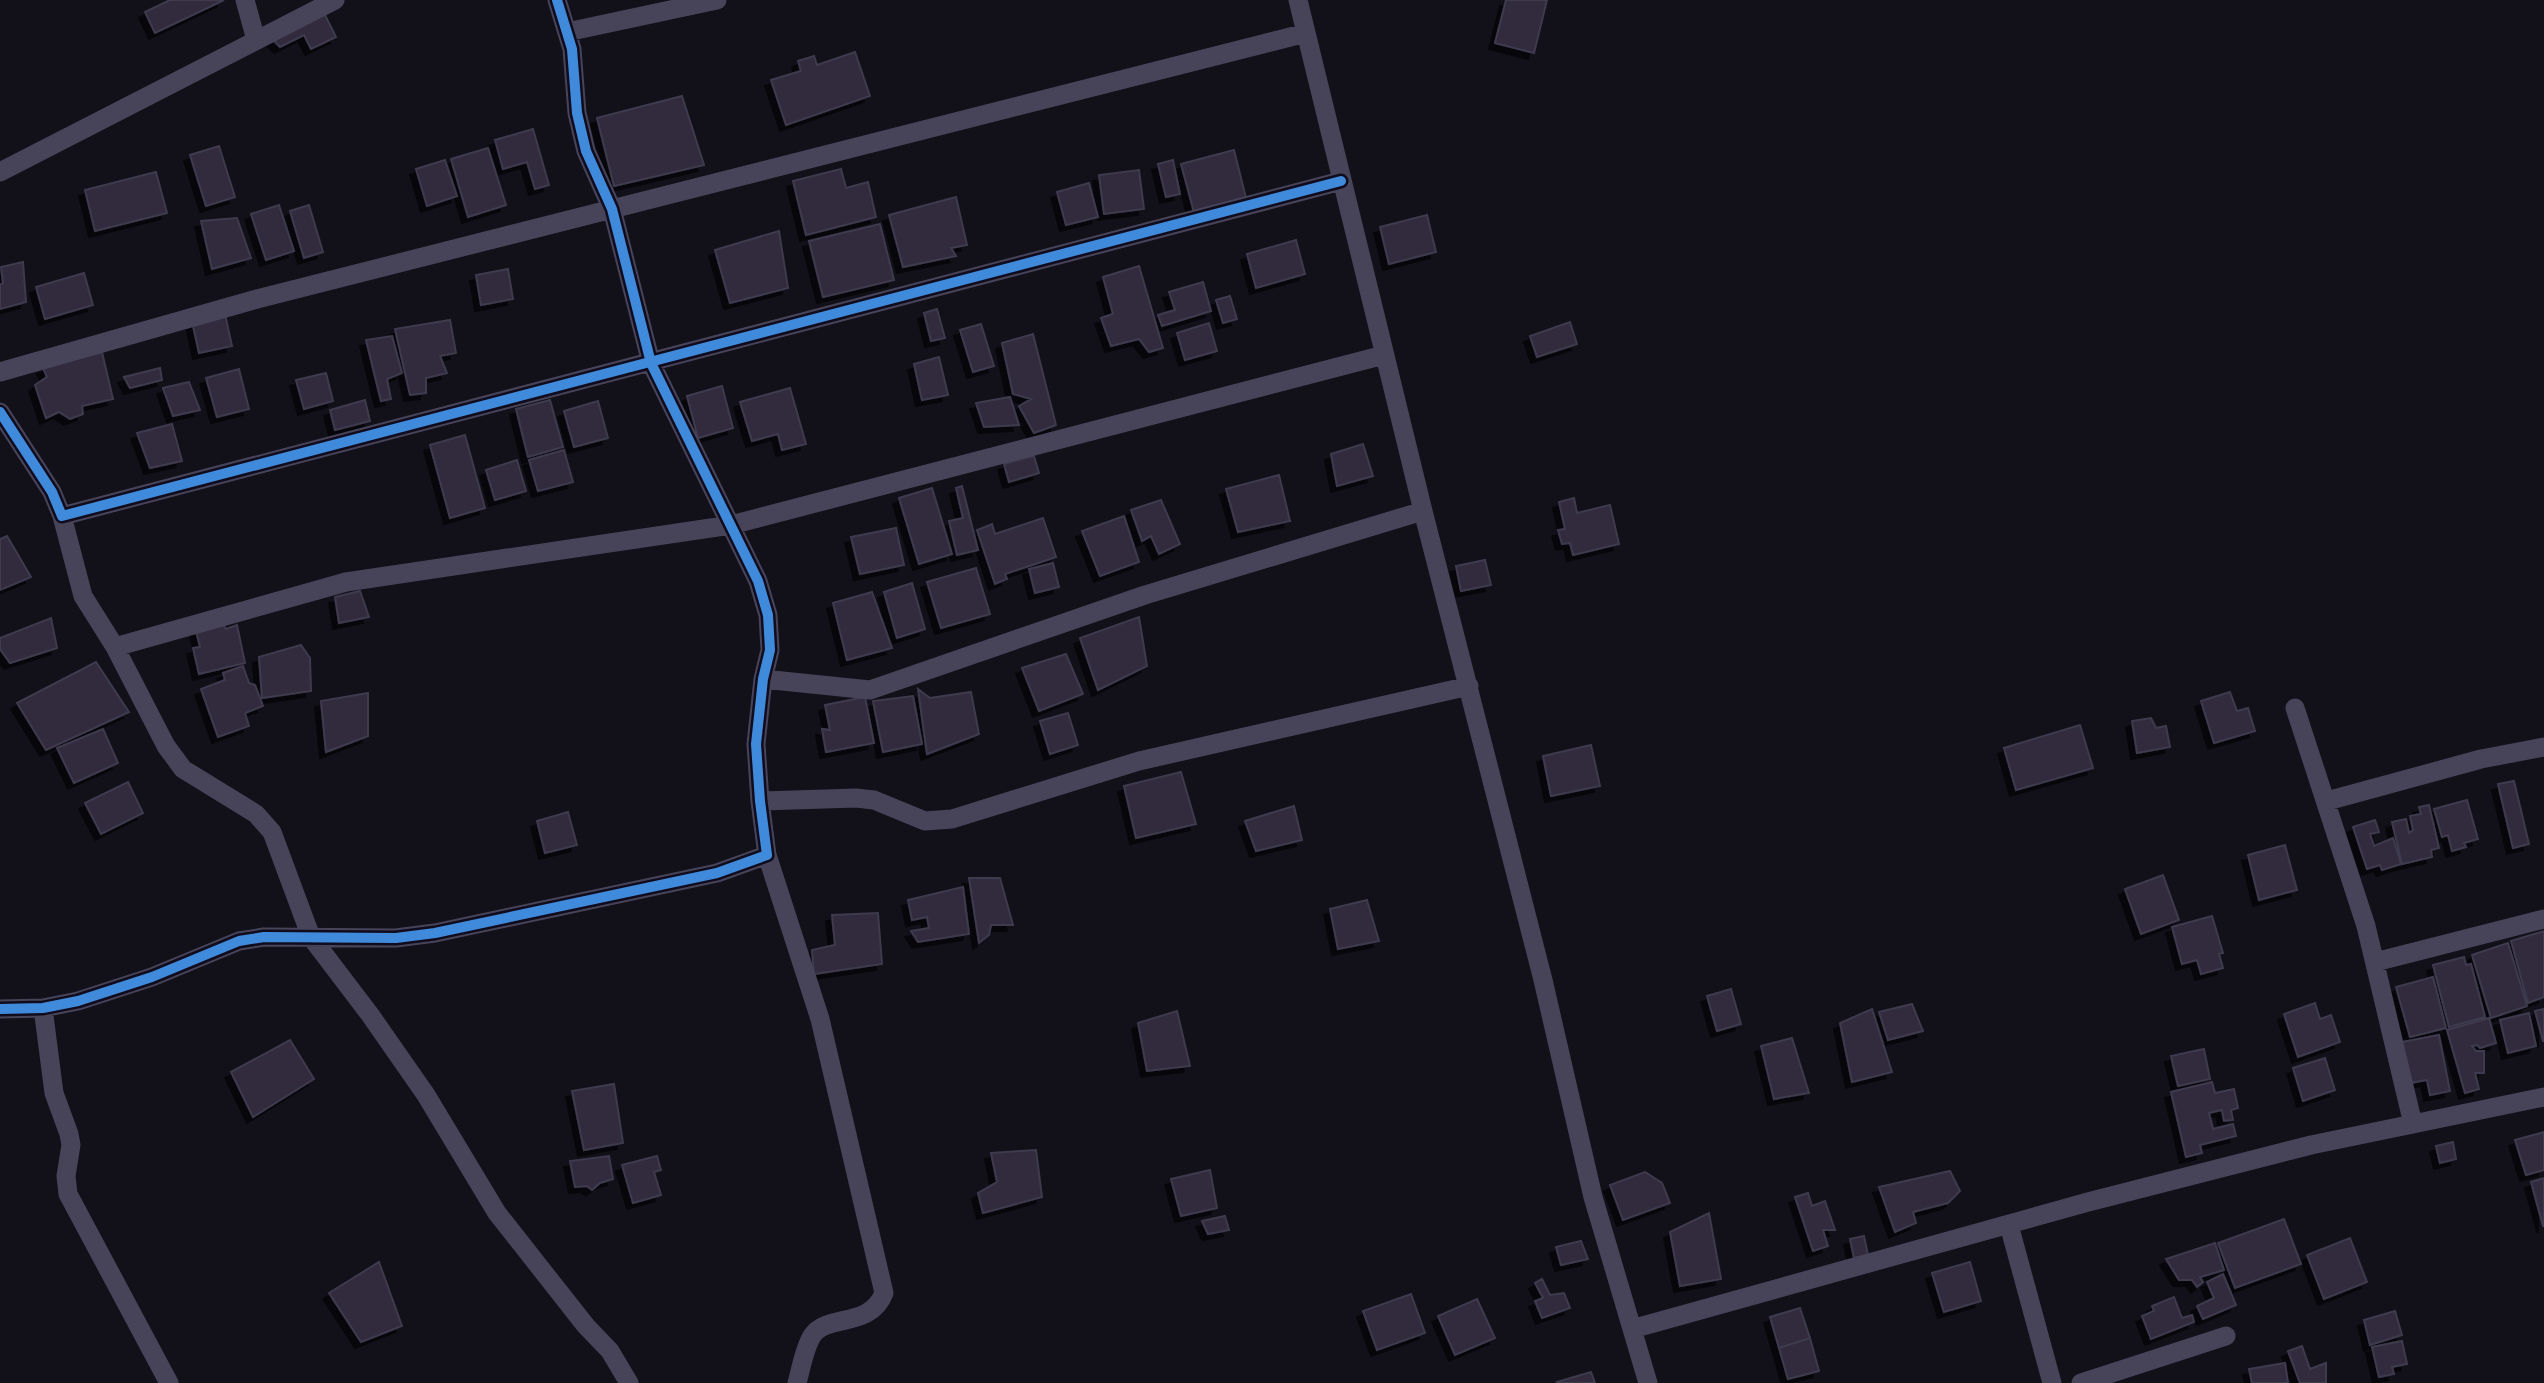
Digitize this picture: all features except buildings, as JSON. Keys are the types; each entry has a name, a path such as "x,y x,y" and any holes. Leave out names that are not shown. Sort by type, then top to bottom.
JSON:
{"street":[{"path":"245,0 256,40"},
{"path":"0,172 335,0"},
{"path":"556,0 572,49 577,113 586,151 612,209 651,363 758,581 768,615 770,650 756,744 767,855 820,1020 884,1293 879,1305 864,1315 823,1327 813,1335 797,1383"},
{"path":"567,32 717,0"},
{"path":"1298,0 1423,511 1540,967 1593,1196 1648,1383"},
{"path":"0,372 257,299 1306,33"},
{"path":"62,516 1341,181"},
{"path":"115,648 346,582 731,525 1384,355"},
{"path":"0,412 51,492 62,516 83,596 115,648 166,746 183,769 256,814 272,832 311,937 426,1095 497,1213 586,1326 610,1351 629,1383"},
{"path":"764,679 870,690 1145,595 1423,511"},
{"path":"760,801 856,798 874,800 925,821 952,819 1139,761 1469,686"},
{"path":"2295,708 2327,801 2375,962 2413,1124"},
{"path":"2327,801 2481,758 2544,747"},
{"path":"0,1009 43,1008 78,1002 152,977 239,941 264,937 396,938 435,933 717,873 767,855"},
{"path":"2375,962 2544,919"},
{"path":"43,1008 54,1093 71,1145 66,1176 68,1194 169,1383"},
{"path":"1632,1329 2311,1145 2544,1097"},
{"path":"2009,1225 2052,1383"},
{"path":"2081,1383 2226,1336"}],"cycle path":[{"path":"0,1009 43,1008 78,1001 152,977 239,941 264,937 396,938 435,933 717,873 767,855 756,744 763,679 770,650 768,615 758,581 651,363 612,209 586,151 577,113 572,49 557,0"},
{"path":"0,412 52,492 62,516 1341,181"}]}
